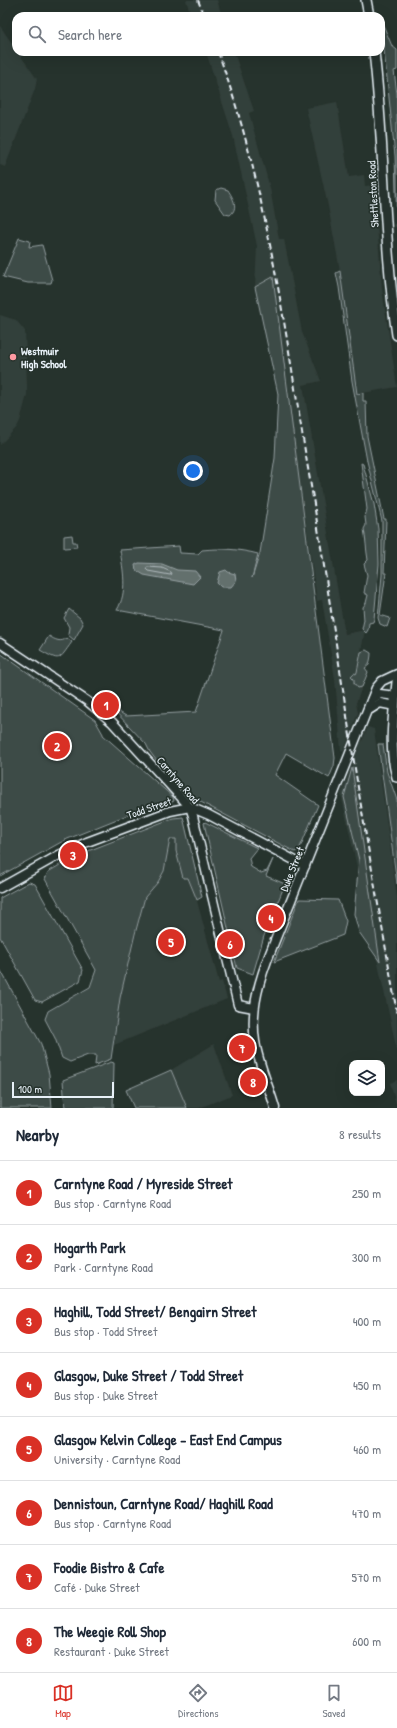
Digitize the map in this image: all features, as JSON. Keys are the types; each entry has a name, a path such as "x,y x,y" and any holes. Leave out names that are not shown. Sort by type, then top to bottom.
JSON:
{"main road":[{"path":"366,0 368,12"},
{"name":"Shettleston Road","path":"374,56 382,141 390,284 397,335"},
{"path":"397,682 392,744 394,766 397,777"}],"street":[{"name":"Carntyne Road","path":"0,643 87,701 112,722 190,807 238,1005 254,1008"},
{"name":"Duke Street","path":"275,1108 255,1041 254,1008 267,959 372,700 380,683 397,674"},
{"path":"372,700 380,694 396,696"},
{"path":"368,711 380,703 395,706"},
{"path":"190,807 207,814 305,866"},
{"name":"Todd Street","path":"0,888 80,845 170,811 190,807"}],"shaded area":[{"path":"186,0 217,0 221,12 190,12"},
{"path":"0,26 12,43 12,56 21,56 37,79 35,89 5,167 0,165"},
{"path":"385,29 392,46 397,50 397,70 394,71 397,94 397,227 395,156 385,56"},
{"path":"207,56 235,56 254,111 249,113 270,188 279,239 284,239 302,332 321,381 303,385 345,634 365,630 358,667 361,690 356,703 358,713 344,751 341,750 335,679 322,600 317,601 278,336 270,359 255,287 257,246 233,136"},
{"path":"337,102 349,177 364,175 365,186 374,185 382,289 397,387 357,394 340,271 328,206 306,108"},
{"path":"221,188 228,190 235,206 230,215 225,214 215,200 216,190"},
{"path":"19,238 30,241 29,247 42,245 52,280 51,283 28,283 3,277"},
{"path":"340,271 357,394 363,393 363,401 366,401 367,436 384,519 386,519 384,573 386,573 380,615 390,618 387,627 380,624 378,618 382,575 382,521 367,461 352,381 336,273"},
{"path":"273,277 335,758 334,766 329,778 286,753 275,775 318,805 299,850 295,852 197,800 170,778 150,752 146,744 112,708 126,716 196,712 224,630 117,610 123,596 124,588 120,550 179,546 180,553 198,554 202,550 216,549 251,552 258,554 252,578 260,553 275,458 278,394 255,287"},
{"name":"Westmuir High School","path":"0,315 16,320 25,331 27,395 17,427 0,445"},
{"path":"361,463 363,464 374,504 378,529 379,564 374,619 373,622 369,623 366,633 362,629 364,620 363,607 366,603 368,595 364,593 367,575 364,564 368,560 364,529 366,525 365,517 367,509"},
{"path":"72,535 73,542 76,542 77,547 64,548 64,536"},
{"path":"69,609 80,618 83,624 74,640 68,635 69,627 64,618"},
{"path":"49,636 58,640 67,638 72,642 59,658 40,650"},
{"path":"366,650 371,653 371,658 369,665 365,668 368,672 362,687 358,688 351,676 357,672 361,652"},
{"path":"0,653 95,720 103,735 173,797 174,801 155,809 147,807 65,840 0,876"},
{"path":"368,727 374,729 397,897 397,1051 341,794 360,743"},
{"path":"378,744 383,744 387,772 397,800 397,884"},
{"path":"352,768 380,962 359,932 354,914 359,860 344,797"},
{"path":"183,817 202,897 197,900 188,878 183,878 176,851 176,839 170,839 164,871 158,882 145,897 135,934 120,998 111,1059 95,1065 96,1055 88,1055 70,1062 62,1058 55,1038 45,1019 48,1011 90,987 96,970 45,879 48,872 75,856 173,818"},
{"path":"205,822 257,848 249,858 251,867 261,873 267,871 273,859 266,876 285,884 264,936 253,974 237,968"},
{"path":"170,839 176,839 176,851 197,901 219,982 222,981 227,999 114,1045 120,998 145,897 158,882 164,871"},
{"path":"29,882 35,884 83,970 80,981 42,1002 35,1000 0,937 0,898"},
{"path":"299,899 338,900 346,921 343,935 274,962"},
{"path":"0,969 41,1044 49,1074 52,1108 0,1108"},
{"path":"214,1044 232,1095 199,1108 187,1108 171,1070"},
{"path":"111,1062 114,1063 113,1108 65,1108 63,1080"},
{"path":"171,1070 187,1108 134,1108 126,1090"},
{"path":"397,1080 397,1107 390,1083"}],"water":[{"path":"139,563 162,564 177,570 195,571 200,577 193,584 144,575 136,570 135,565"},
{"path":"226,570 235,574 236,581 231,587 221,587 217,583 220,572"}],"railway":[{"path":"198,0 202,12"},
{"path":"219,56 248,150 271,249 318,528 359,794 397,1014"}],"place":[{"name":"Westmuir High School","path":"13,357"},
{"name":"Carntyne Road / Myreside Street","path":"106,705"},
{"name":"Hogarth Park","path":"57,746"},
{"name":"Haghill, Todd Street/ Bengairn Street","path":"73,855"},
{"name":"Glasgow, Duke Street / Todd Street","path":"271,918"},
{"name":"Glasgow Kelvin College - East End Campus","path":"171,942"},
{"name":"Dennistoun, Carntyne Road/ Haghill Road","path":"230,944"},
{"name":"Foodie Bistro & Cafe","path":"242,1048"},
{"name":"The Weegie Roll Shop","path":"253,1082"}]}
